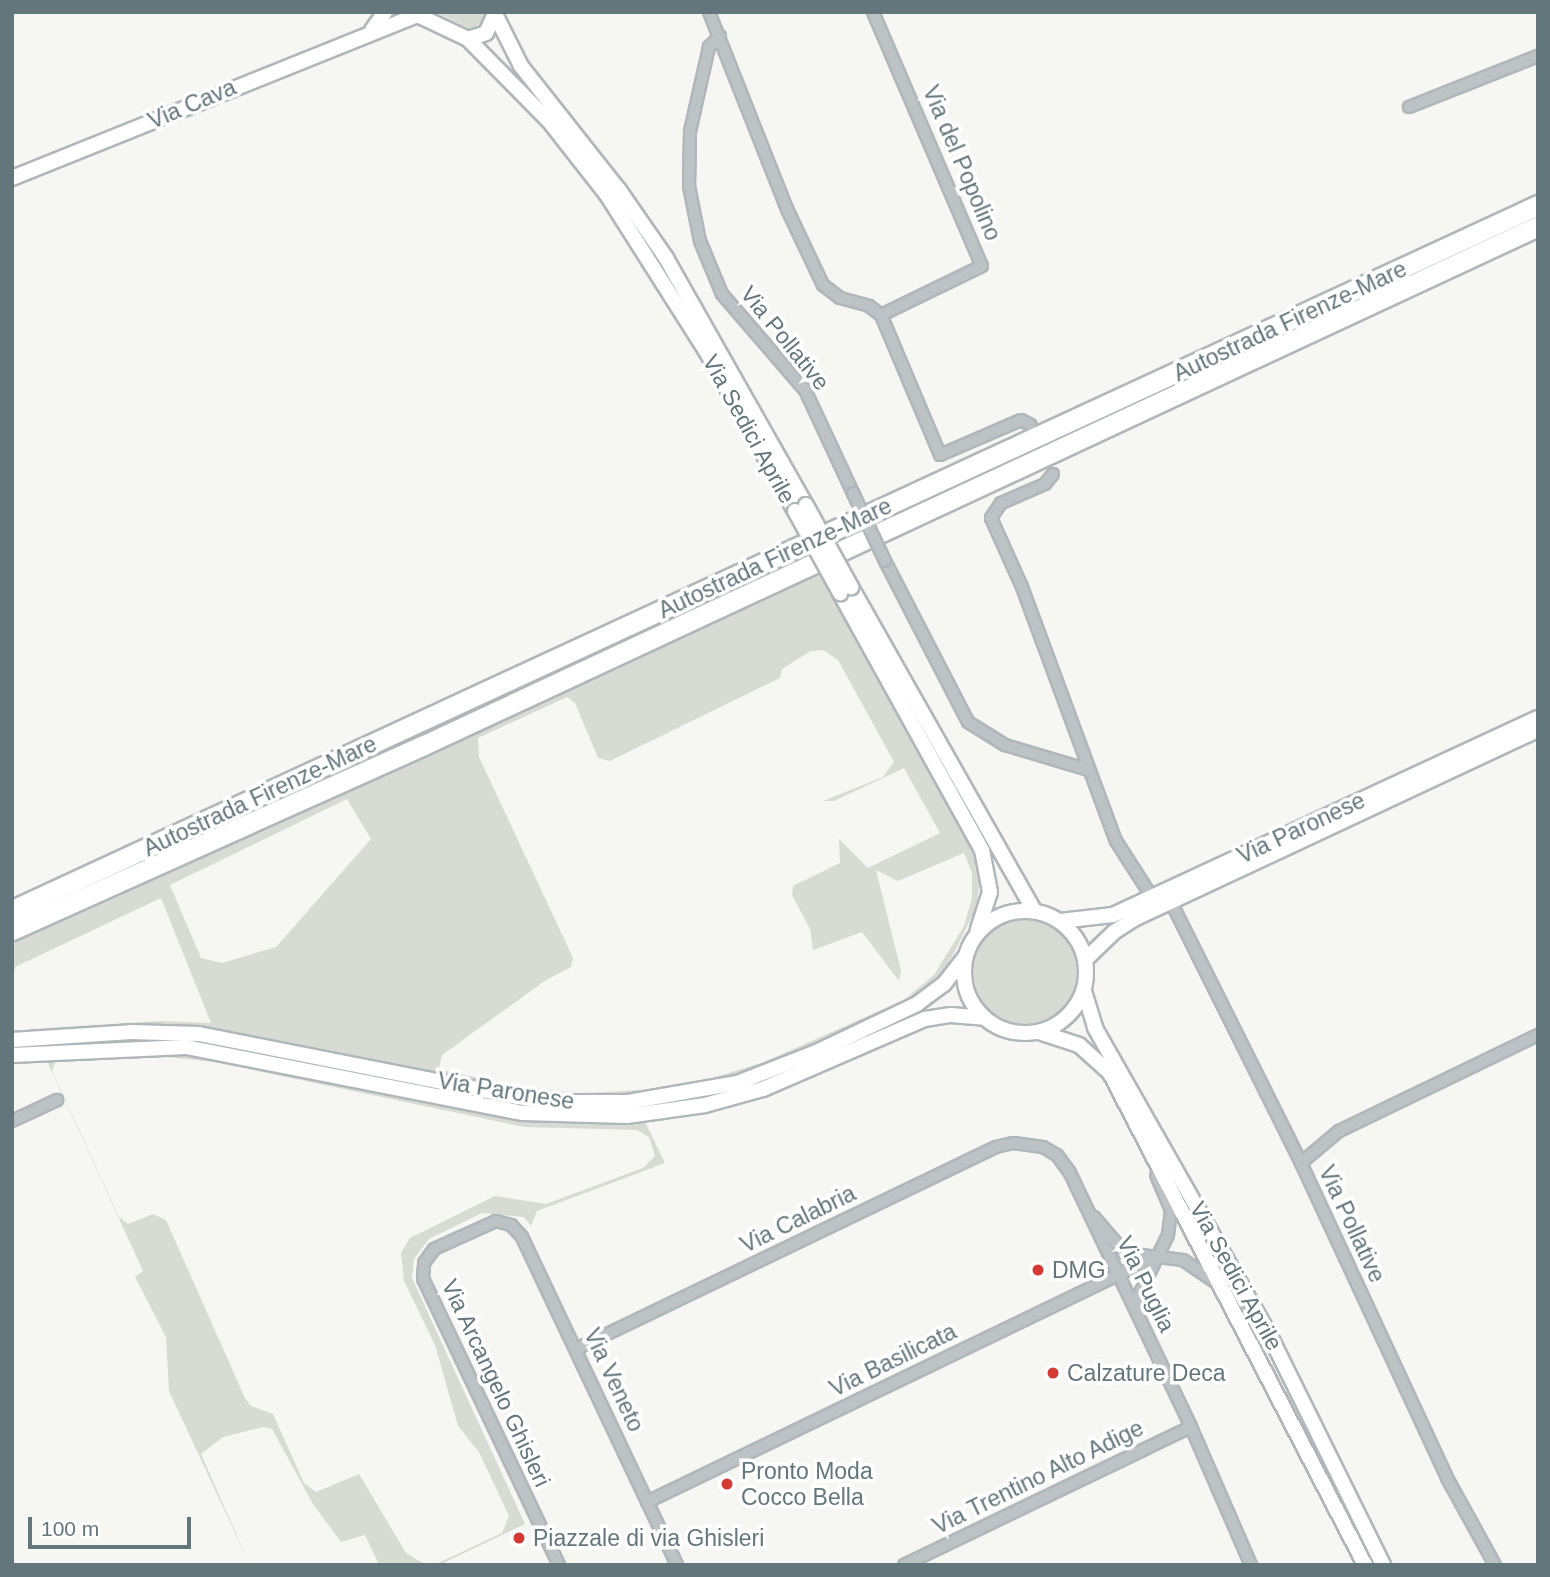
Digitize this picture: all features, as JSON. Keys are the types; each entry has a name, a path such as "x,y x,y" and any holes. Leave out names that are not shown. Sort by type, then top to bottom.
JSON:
{"highway":[{"name":"Autostrada Firenze-Mare","path":"12,910 1538,205"},
{"name":"Autostrada Firenze-Mare","path":"12,930 425,745 1538,226"}],"main road":[{"path":"372,30 384,12"},
{"path":"414,13 468,39 486,33 496,14"},
{"name":"Via Cava","path":"12,178 414,13"},
{"name":"Via Sedici Aprile","path":"496,14 521,66 619,190 666,258 846,590 1034,911"},
{"name":"Via Sedici Aprile","path":"468,39 563,138 646,250 800,508"},
{"name":"Via Sedici Aprile","path":"846,590 982,850 990,892 977,933 966,956 964,984 984,1018 1010,1032 1039,1032 1079,1045 1101,1062 1145,1135 1365,1565"},
{"name":"Via Paronese","path":"1060,921 1101,919 1538,718"},
{"name":"Via Paronese","path":"1086,960 1123,925 1538,730"},
{"path":"977,933 1002,915 1034,911 1060,921 1079,943 1086,960"},
{"name":"Via Paronese","path":"12,1040 131,1032 199,1034 512,1096 563,1102 628,1102 737,1083 814,1053 917,1004 944,984 966,956"},
{"name":"Via Sedici Aprile","path":"1086,960 1084,991 1095,1028 1268,1332 1384,1565"},
{"path":"1039,1032 1071,1013 1084,991"},
{"name":"Via Paronese","path":"12,1055 186,1047 523,1113 628,1116 705,1105 763,1089 925,1019 951,1015 984,1018"}],"street":[{"path":"709,12 787,209 823,285 839,298 869,306 881,315 940,455 1021,421 1031,425"},
{"name":"Via del Popolino","path":"873,12 982,266 881,315"},
{"name":"Via Pollative","path":"720,36 709,47 690,131 690,198 700,241 722,294 805,390 885,561 968,722 1005,745 1089,771"},
{"path":"1409,107 1538,56"},
{"path":"1053,474 1045,484 1001,503 991,517 1022,587 1116,841 1152,897"},
{"name":"Via Pollative","path":"1171,902 1301,1163 1447,1478 1495,1565"},
{"path":"1301,1163 1339,1130 1538,1035"},
{"path":"12,1121 57,1100"},
{"path":"1134,1305 1168,1235 1171,1210 1147,1156 1145,1135"},
{"name":"Via Calabria","path":"576,1349 996,1147 1014,1143 1043,1147"},
{"name":"Via Puglia","path":"1043,1147 1063,1164 1134,1305 1251,1565"},
{"path":"1085,1207 1125,1253 1183,1260 1226,1291"},
{"name":"Via Veneto","path":"503,1222 522,1237 677,1565"},
{"name":"Via Arcangelo Ghisleri","path":"503,1222 485,1224 434,1249 424,1263 423,1279 559,1565"},
{"name":"Via Basilicata","path":"647,1502 1157,1256"},
{"name":"Via Trentino Alto Adige","path":"904,1565 1191,1427"}],"shaded area":[{"path":"436,12 488,12 483,23 470,29"},
{"path":"818,571 976,851 981,869 977,906 953,955 942,973 909,1000 755,1069 723,1079 616,1095 584,1093 643,1090 709,1079 764,1062 904,1000 934,975 964,926 972,898 972,873 964,853 898,881 876,870 901,971 899,981 862,932 813,950 810,929 792,895 793,886 840,863 839,839 868,868 940,833 904,768 834,801 823,801 883,777 894,762 838,660 823,650 811,651 782,669 780,678 610,761 598,758 575,703 567,697 478,738 479,757 573,958 571,967 546,980 442,1055 439,1069 514,1086 579,1093 508,1088 202,1027 30,1029 159,1021 211,1023 161,898 15,967 13,982 12,943","holes":["347,799 371,839 276,947 222,963 201,958 170,885"]},
{"path":"1024,916 1045,920 1062,932 1074,949 1078,970 1074,991 1062,1008 1045,1020 1024,1024 1003,1020 986,1008 974,991 970,970 974,949 986,932 1003,920"},
{"path":"175,1054 208,1056 526,1120 645,1122 665,1163 537,1211 531,1226 524,1217 482,1213 429,1239 414,1259 412,1278 525,1524 434,1565 502,1533 509,1516 479,1452 458,1426 435,1345 404,1281 401,1253 410,1238 495,1196 546,1204 643,1168 655,1156 649,1137 637,1130 524,1127 215,1062 166,1057 55,1062 52,1071 119,1217 128,1224 153,1214 166,1220 245,1398 251,1406 273,1414 304,1483 316,1492 359,1474 406,1553 426,1565 379,1565 365,1535 341,1542 313,1504 272,1429 263,1427 223,1437 201,1454 250,1565 169,1391 166,1337 135,1277 143,1271 46,1059"}],"place":[{"name":"DMG","path":"1038,1270"},
{"name":"Calzature Deca","path":"1053,1373"},
{"name":"Pronto Moda Cocco Bella","path":"727,1484"},
{"name":"Piazzale di via Ghisleri","path":"519,1538"}]}
